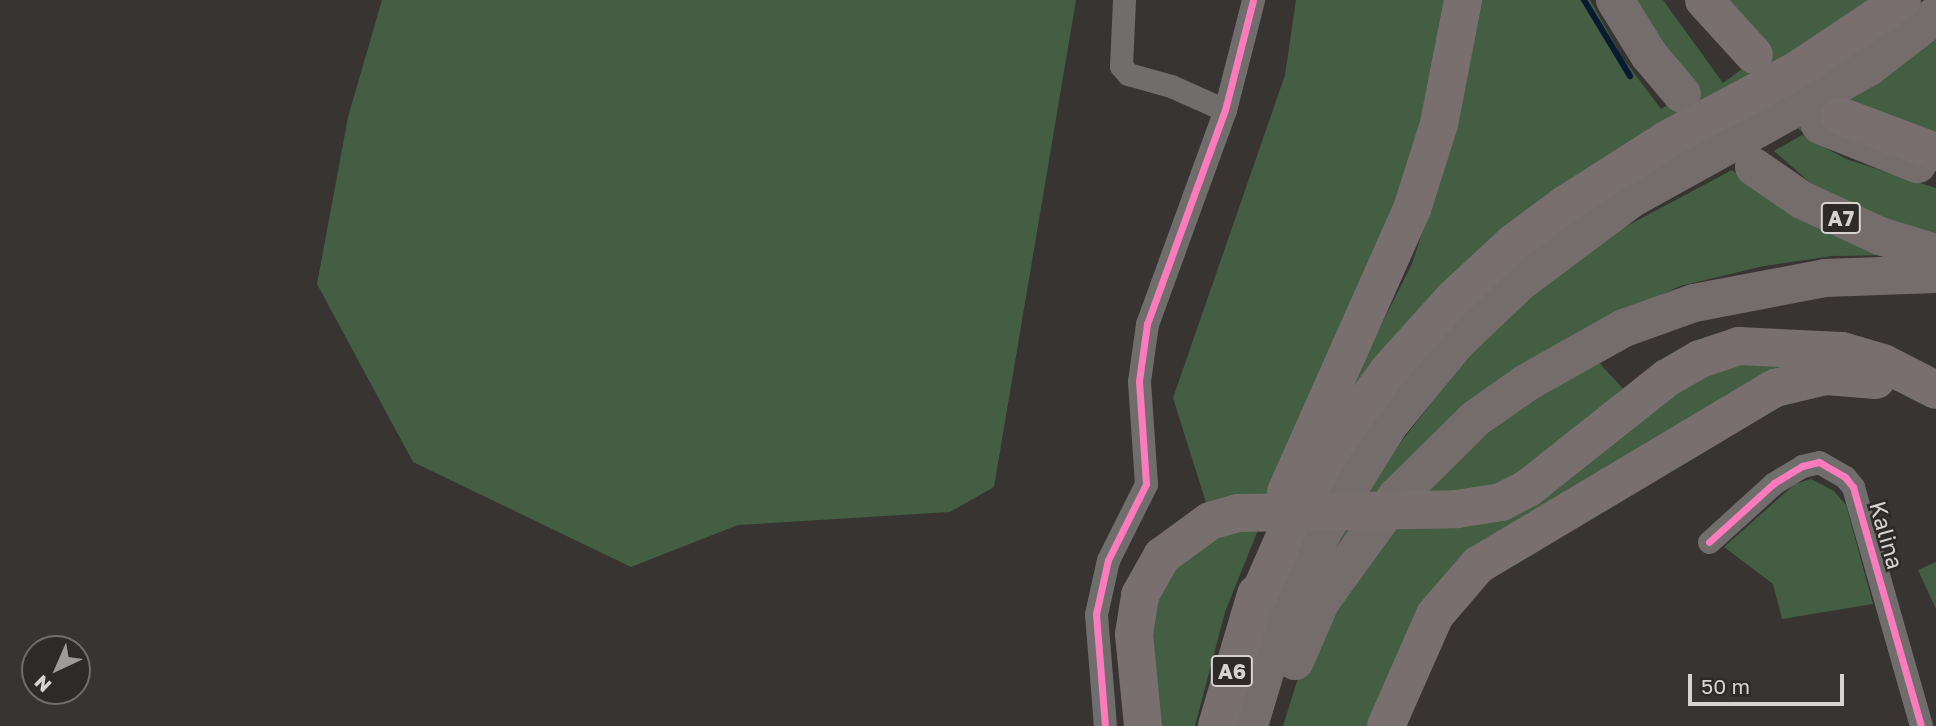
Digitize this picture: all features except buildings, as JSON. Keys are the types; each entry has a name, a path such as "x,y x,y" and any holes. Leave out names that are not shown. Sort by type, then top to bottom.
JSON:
{"highway":[{"path":"1249,618 1274,525 1301,449 1412,209 1439,124 1463,0"},
{"path":"1615,0 1649,55 1682,94"},
{"path":"1684,0 1746,59 1704,0"},
{"path":"1249,618 1294,515 1336,442 1389,370 1453,299 1513,243 1566,204 1655,147 1797,70 1902,0"},
{"path":"1268,725 1269,659 1322,533 1388,426 1457,342 1520,282 1631,199 1869,67 1936,15"},
{"path":"1936,152 1830,120 1859,144 1936,170"},
{"name":"A7","path":"1754,167 1802,200 1880,236 1936,253"},
{"path":"1268,725 1321,601 1350,556 1434,455 1526,383 1624,328 1694,303 1825,278 1936,274"},
{"path":"1143,726 1134,634 1135,612 1152,568 1172,546 1210,521 1256,513 1476,508 1512,498 1667,377 1700,359 1739,346 1842,351 1883,363 1936,390"},
{"path":"1386,726 1419,644 1455,589 1478,565 1750,399 1783,385 1815,377 1845,376 1936,396"},
{"name":"A6","path":"1217,726 1249,618"}],"street":[{"path":"1124,0 1121,66 1128,74 1171,86 1225,110"},
{"path":"1105,726 1098,673 1099,586 1146,484 1139,382 1147,324 1225,110 1253,0"},
{"name":"Kalina","path":"1709,542 1774,483 1802,466 1819,462 1845,477 1853,487 1921,726"}],"green space":[{"path":"382,0 1076,0 994,487 950,512 738,525 631,567 413,462 317,284 348,117"},
{"path":"1296,0 1451,0 1441,69 1388,237 1266,504 1209,512 1173,398 1285,75"},
{"path":"1480,0 1590,0 1622,57 1661,109 1694,89 1633,0 1663,0 1723,83 1765,52 1717,0 1877,0 1354,393 1352,382 1412,264 1457,126"},
{"path":"1936,36 1936,145 1806,135 1796,127"},
{"path":"1802,135 1846,159 1936,188 1936,234 1873,214 1814,186 1774,151"},
{"path":"1732,170 1766,196 1898,255 1832,256 1764,266 1680,286 1587,331 1324,568 1375,475 1467,358 1534,293 1608,236"},
{"path":"1592,355 1627,393 1511,485 1409,502 1434,474"},
{"path":"1727,363 1852,365 1519,527 1378,726 1283,726 1303,662 1394,521 1470,521 1661,398"},
{"path":"1811,479 1834,491 1846,505 1873,604 1782,619 1773,584 1724,547 1795,484"},
{"path":"1260,525 1225,612 1195,726 1156,726 1146,635 1160,579 1188,548"},
{"path":"1936,562 1936,609 1918,570"}],"waterway":[{"path":"1584,0 1630,76"}],"cycle path":[{"path":"1105,726 1096,614 1108,560 1146,484 1139,381 1147,324 1225,110 1253,0"},
{"path":"1709,542 1774,483 1802,466 1819,462 1845,477 1853,487 1921,726"}]}
